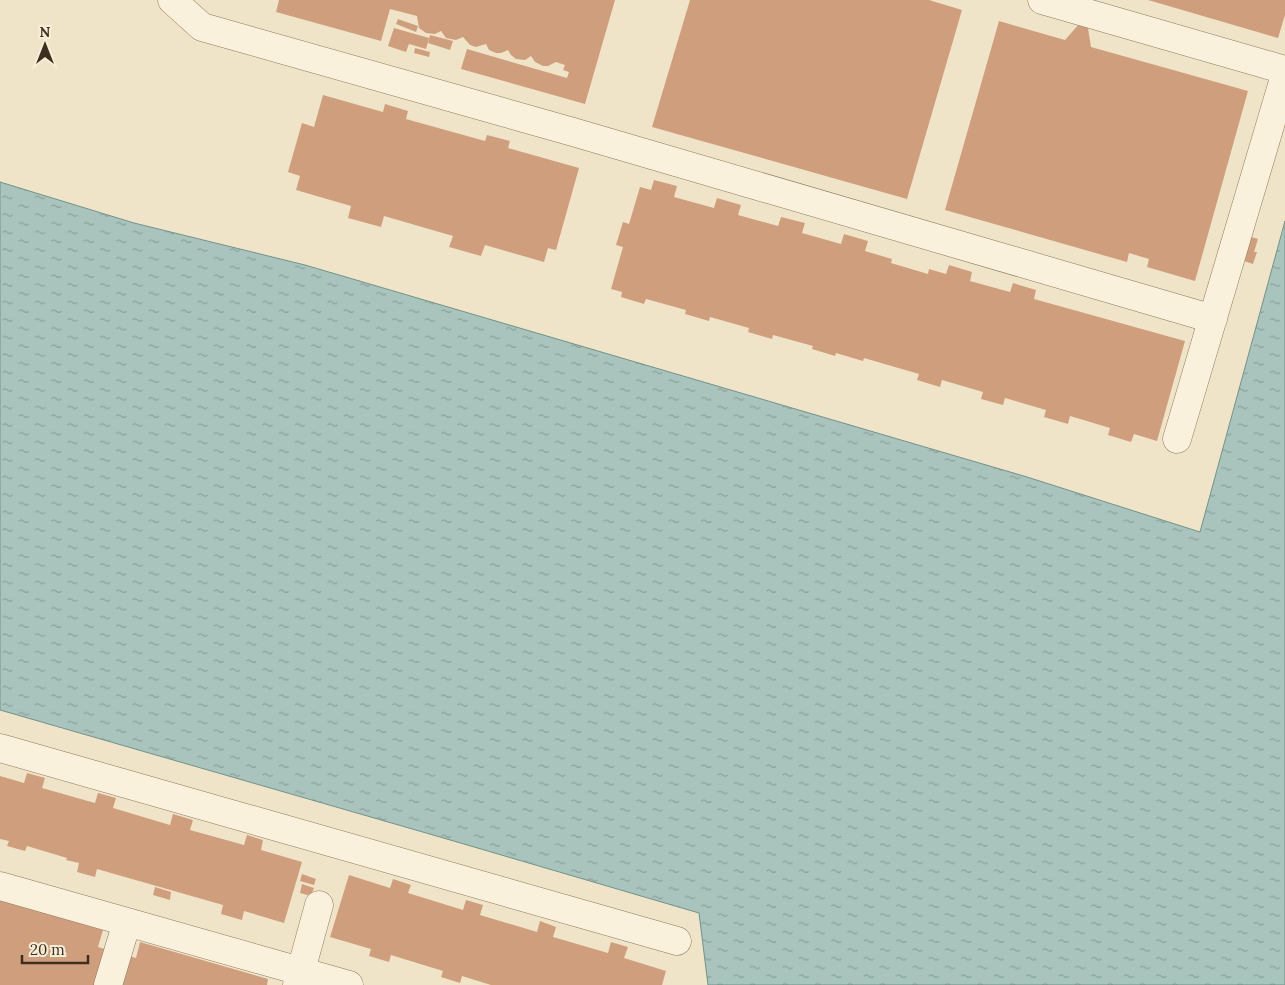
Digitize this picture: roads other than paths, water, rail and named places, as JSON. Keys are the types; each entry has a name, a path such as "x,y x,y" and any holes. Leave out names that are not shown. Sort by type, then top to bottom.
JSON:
{"lane":[{"path":"172,0 202,27 573,132 1213,319"},
{"path":"1042,0 1285,70"},
{"path":"1177,439 1285,75"},
{"path":"0,748 677,941"},
{"path":"0,886 127,922 298,978 349,985"},
{"path":"298,978 319,904"},
{"path":"108,985 127,922"}],"water":[{"path":"0,182 134,223 305,265 1027,477 1200,532 1285,221 1285,985 708,985 699,913 0,710"}]}
